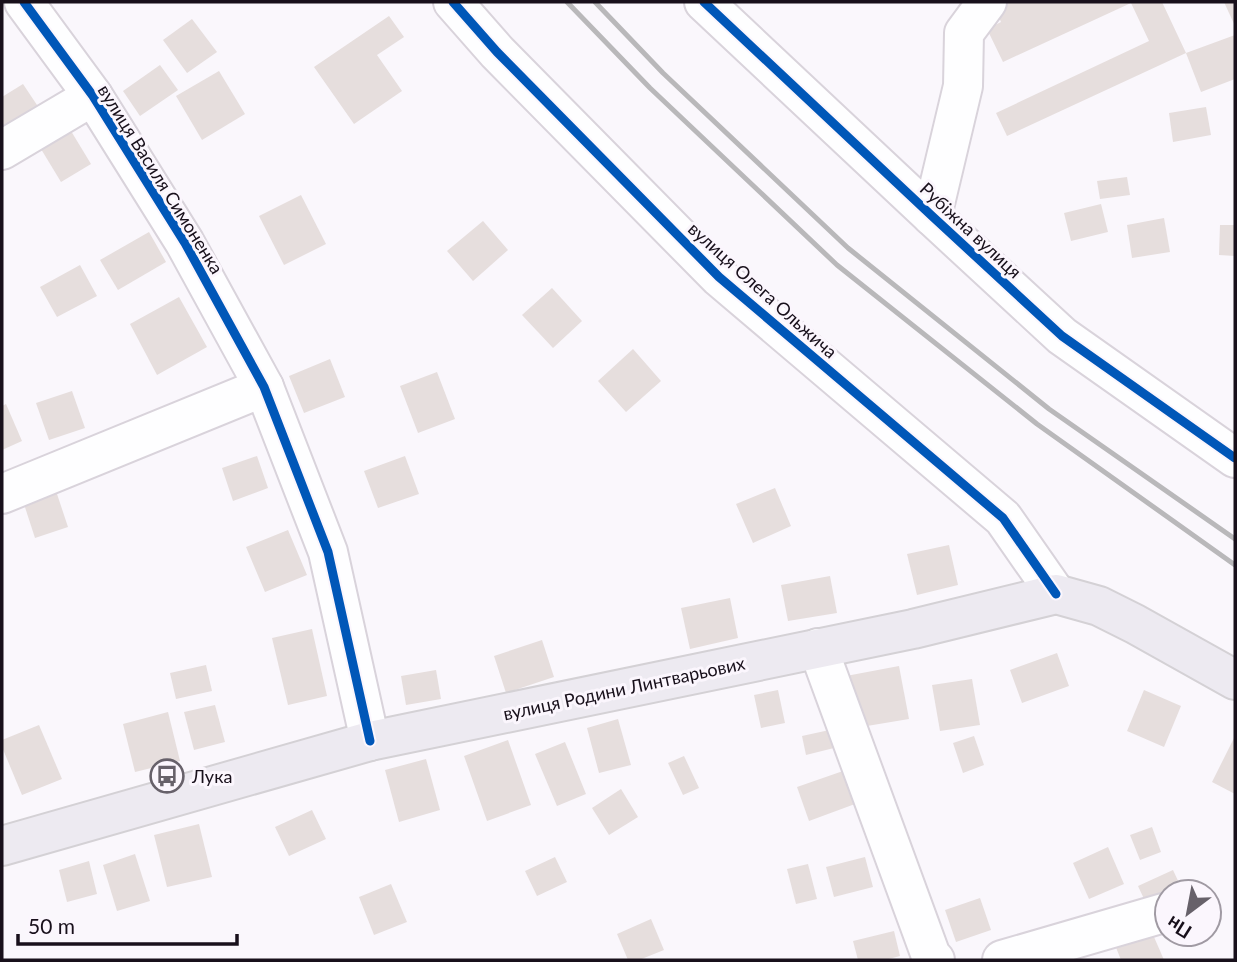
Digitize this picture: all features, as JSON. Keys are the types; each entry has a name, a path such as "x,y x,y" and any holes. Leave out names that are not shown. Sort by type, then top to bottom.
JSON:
{"main road":[{"name":"вулиця Родини Линтварьових","path":"2,846 370,741 913,629 1056,594 1099,606 1235,680"}],"street":[{"name":"вулиця Василя Симоненка","path":"24,2 93,96 185,243 264,387 328,552 370,741"},
{"name":"вулиця Олега Ольжича","path":"453,2 497,52 719,277 1003,518 1056,594"},
{"name":"Рубіжна вулиця","path":"704,2 1062,336 1235,458"},
{"path":"932,216 963,86 964,33 987,2"},
{"path":"2,150 93,96"},
{"path":"2,494 264,387"},
{"path":"818,648 926,943 935,960"},
{"path":"1002,960 1153,916"}],"building":[{"path":"1009,2 1162,2 1186,53 1007,136 996,113 1149,41 1131,3 1003,62 987,29 1001,22 995,8"},
{"path":"1224,2 1235,2 1235,26"},
{"path":"389,16 404,37 377,55 402,91 354,124 314,67"},
{"path":"192,19 217,52 187,73 163,40"},
{"path":"1235,35 1235,79 1201,92 1186,53"},
{"path":"160,65 178,90 140,116 123,91"},
{"path":"219,71 245,114 202,140 176,96"},
{"path":"23,84 39,108 2,132 2,97"},
{"path":"1206,107 1211,135 1173,142 1169,113"},
{"path":"71,131 91,164 61,182 41,149"},
{"path":"1127,177 1130,195 1100,199 1097,181"},
{"path":"301,195 326,244 284,265 259,216"},
{"path":"1101,204 1108,232 1071,241 1064,213"},
{"path":"1164,218 1170,252 1132,258 1127,225"},
{"path":"483,221 508,250 473,281 447,251"},
{"path":"1220,225 1235,225 1235,256 1219,255"},
{"path":"149,232 166,262 118,290 100,260"},
{"path":"80,265 97,296 57,317 40,287"},
{"path":"552,288 582,321 553,348 522,315"},
{"path":"179,297 207,347 157,375 130,324"},
{"path":"633,349 661,381 626,412 598,381"},
{"path":"330,359 345,397 304,413 289,376"},
{"path":"437,372 455,419 418,433 400,386"},
{"path":"72,391 85,428 49,440 36,403"},
{"path":"6,404 22,441 2,450 2,406"},
{"path":"257,456 268,488 233,501 222,468"},
{"path":"405,456 419,494 378,508 364,471"},
{"path":"55,488 68,527 35,538 22,498"},
{"path":"775,488 791,526 753,543 736,504"},
{"path":"288,530 307,575 265,592 246,547"},
{"path":"949,545 958,585 917,595 907,554"},
{"path":"830,576 837,613 788,621 781,585"},
{"path":"730,598 738,638 690,649 681,608"},
{"path":"312,629 327,696 288,705 272,638"},
{"path":"542,640 554,677 506,693 494,656"},
{"path":"1057,653 1069,686 1022,703 1010,670"},
{"path":"206,665 212,691 176,699 170,673"},
{"path":"899,666 909,719 855,728 846,676"},
{"path":"436,670 441,699 406,705 401,676"},
{"path":"972,679 980,725 940,731 932,685"},
{"path":"778,690 785,723 761,728 754,695"},
{"path":"1144,690 1181,706 1164,747 1127,731"},
{"path":"215,705 225,742 194,750 184,712"},
{"path":"168,712 180,761 135,772 123,724"},
{"path":"618,719 631,765 599,773 587,728"},
{"path":"39,725 62,779 22,795 2,747 2,740"},
{"path":"834,729 838,747 806,755 802,736"},
{"path":"974,736 984,765 963,773 953,743"},
{"path":"1235,736 1235,794 1212,782"},
{"path":"508,740 531,805 487,821 464,756"},
{"path":"565,742 586,794 557,806 535,754"},
{"path":"684,756 699,788 683,795 668,763"},
{"path":"426,759 440,810 399,822 385,770"},
{"path":"843,771 855,804 809,821 797,787"},
{"path":"621,789 638,817 609,835 592,808"},
{"path":"312,810 326,839 289,856 275,827"},
{"path":"199,824 212,877 167,887 154,835"},
{"path":"1152,827 1161,852 1140,860 1130,835"},
{"path":"1108,847 1124,884 1089,899 1073,863"},
{"path":"135,854 150,901 117,911 103,865"},
{"path":"555,857 567,882 537,896 525,871"},
{"path":"865,857 873,887 834,897 826,867"},
{"path":"89,861 97,894 67,902 59,870"},
{"path":"808,864 817,899 796,904 787,869"},
{"path":"1173,870 1177,878 1156,878"},
{"path":"1153,879 1153,897 1145,901 1138,886"},
{"path":"391,884 407,922 374,935 359,897"},
{"path":"980,898 991,930 956,942 945,910"},
{"path":"651,919 664,950 639,960 628,960 617,934"},
{"path":"1151,930 1153,948 1159,948 1164,960 1121,960 1115,945"},
{"path":"894,931 900,956 885,960 858,960 853,941"}],"railway":[{"path":"567,2 650,88 837,265 1037,424 1235,565"},
{"path":"595,2 663,73 848,248 1049,409 1235,539"}],"cycle path":[{"path":"24,2 93,96 185,243 264,387 328,552 370,741"},
{"path":"453,2 497,52 719,277 1003,518 1056,594"},
{"path":"704,2 1062,336 1235,458"}],"place":[{"name":"Лука","path":"167,776"}]}
